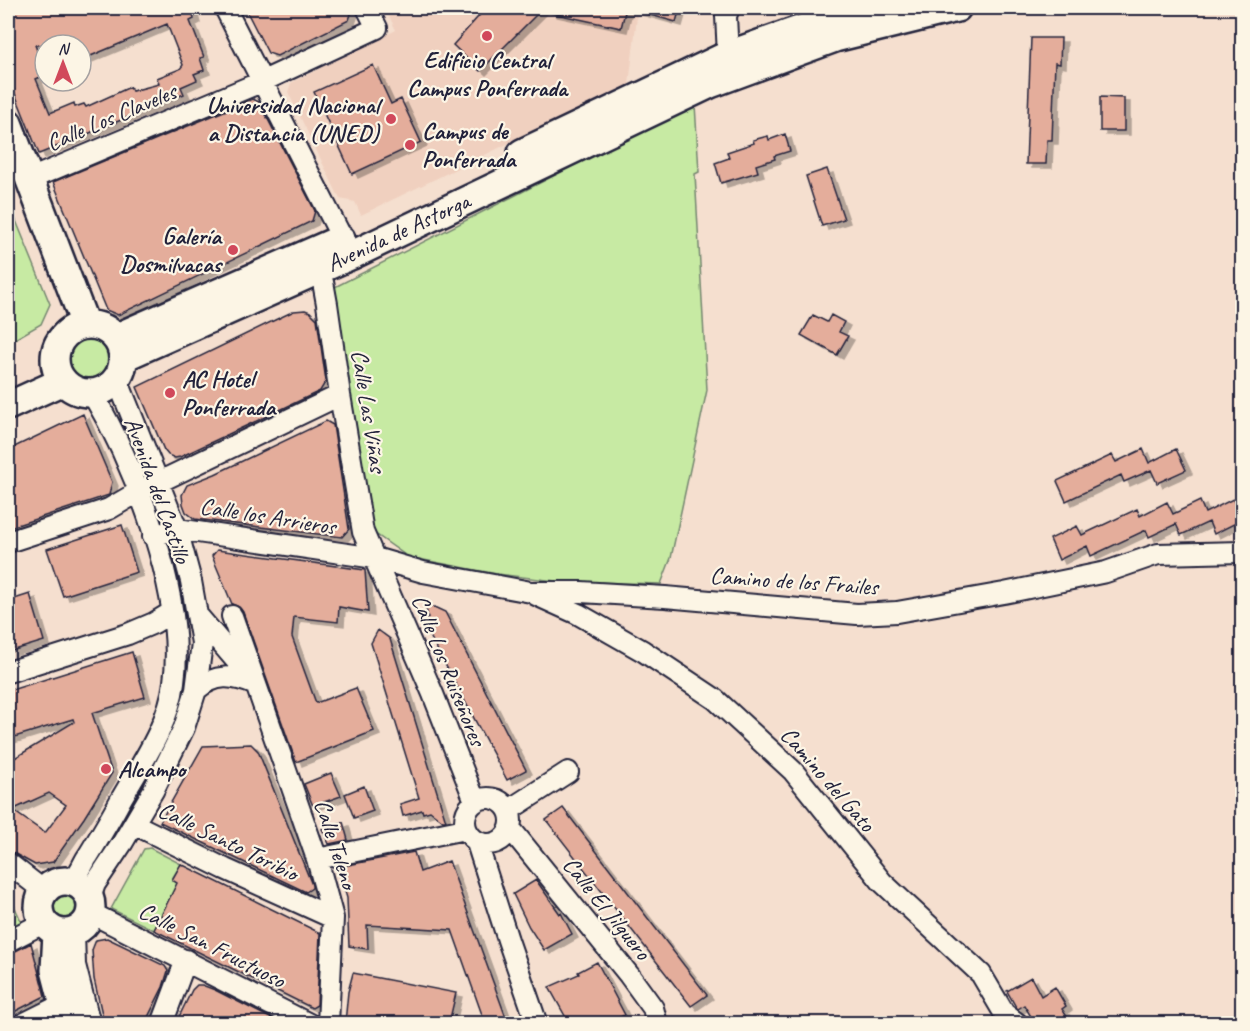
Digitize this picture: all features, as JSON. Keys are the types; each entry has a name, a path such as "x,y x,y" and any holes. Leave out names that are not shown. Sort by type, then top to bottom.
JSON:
{"main road":[{"path":"731,64 830,19 875,8"},
{"path":"731,64 957,8"},
{"name":"Avenida de Astorga","path":"120,358 342,238 731,64"},
{"name":"Avenida de Astorga","path":"120,358 313,272 731,64"},
{"path":"8,123 85,324"},
{"path":"85,324 103,326 120,358 111,386 92,393 71,388 60,376 55,355 64,334 74,327 85,324"},
{"path":"8,406 60,376"},
{"path":"80,885 71,920 39,907 54,886 80,885"},
{"name":"Avenida del Castillo","path":"62,1012 55,970 71,920"}],"street":[{"path":"225,8 342,238"},
{"name":"Calle Los Claveles","path":"30,179 261,82 377,28 367,8"},
{"path":"729,8 726,16 731,64"},
{"name":"Calle Las Viñas","path":"313,272 323,282 363,532 375,558"},
{"name":"Avenida del Castillo","path":"90,1023 75,965 71,920 134,824 174,751 196,690 202,643 191,581 177,529 159,482 120,358"},
{"name":"Avenida del Castillo","path":"54,886 76,875 114,813 165,718 174,682 175,651 168,587 138,492 108,421 92,393"},
{"path":"8,542 108,509 138,492 340,395"},
{"name":"Calle los Arrieros","path":"153,536 177,529 375,558"},
{"name":"Camino de los Frailes","path":"375,558 423,572 531,592 581,592 665,597 857,614 897,612 1106,572 1158,554 1242,552"},
{"name":"Calle Los Ruiseñores","path":"375,558 433,694 475,801"},
{"name":"Camino del Gato","path":"531,592 578,614 643,651 715,699 793,771 882,882 981,974 1004,1013 1018,1023"},
{"path":"8,672 128,634 172,612"},
{"name":"Calle Teleno","path":"198,616 256,685"},
{"name":"Calle Teleno","path":"232,616 316,859 333,918 328,1023"},
{"path":"196,690 207,681 225,677 244,680 256,685"},
{"path":"510,819 568,772"},
{"path":"316,859 471,836 494,844 507,835 510,819 502,803 484,798 475,801 465,813 471,836 537,1023"},
{"name":"Calle El Jilguero","path":"510,819 630,975 653,1008 657,1023"},
{"name":"Calle Santo Toribio","path":"134,824 225,869 333,918"},
{"path":"8,863 54,886"},
{"path":"8,940 71,920"},
{"name":"Calle San Fructuoso","path":"71,920 186,960 309,1023"},
{"path":"162,1023 186,960"},
{"path":"23,1023 62,1012"}],"shaded area":[{"name":"Campus de Ponferrada","path":"385,8 638,8 629,85 361,215 355,202 340,199 288,92 291,83 396,30"}],"green space":[{"path":"695,104 699,172 695,174 707,390 671,558 661,584 556,581 497,574 408,557 370,530 329,290"},
{"path":"8,201 50,304 41,324 8,343"},
{"path":"89,336 105,343 112,359 105,375 89,382 73,375 66,359 73,343"},
{"path":"150,848 181,864 172,879 181,884 154,930 111,909 144,849"},
{"path":"8,892 31,943 8,955"},
{"path":"65,895 74,898 77,907 74,916 65,919 56,916 53,907 56,898"}],"building":[{"path":"22,8 191,8 194,19 190,21 204,57 200,58 204,70 194,74 197,80 181,87 184,94 39,154 8,76 8,13","holes":["167,24 183,65 180,69 157,78 159,84 132,91 130,87 86,107 84,104 75,107 74,103 50,113 42,93 33,93 33,33 93,33 93,55"]},
{"path":"245,8 353,8 349,20 277,56 268,53"},
{"name":"Edificio Central Campus Ponferrada","path":"486,8 543,8 480,71 453,45"},
{"path":"551,8 626,8 621,28 551,13"},
{"path":"637,8 680,8 676,22 636,11"},
{"path":"1031,38 1061,38 1060,64 1055,63 1052,140 1047,140 1046,164 1026,164"},
{"name":"Universidad Nacional a Distancia (UNED)","path":"373,65 391,104 401,99 421,142 352,174 314,92"},
{"path":"1100,97 1124,98 1124,131 1100,131"},
{"path":"253,99 259,102 315,211 312,221 118,315 106,310 53,182"},
{"path":"785,134 790,151 756,165 758,172 721,183 715,163 729,158 727,152 754,143 753,140 768,136 769,140"},
{"path":"827,169 844,219 822,226 806,176"},
{"path":"305,310 317,319 326,381 320,391 180,457 175,458 168,455 137,387 294,311"},
{"path":"813,315 827,322 831,315 844,322 839,332 848,336 837,355 801,335"},
{"path":"83,414 112,482 109,495 8,528 8,450"},
{"path":"326,421 333,425 349,529 342,537 195,519 186,512 182,495 187,485"},
{"path":"1143,449 1149,463 1176,449 1186,470 1157,483 1151,470 1124,482 1121,475 1066,501 1057,481 1112,455 1116,462"},
{"path":"1233,499 1242,520 1214,534 1209,522 1181,535 1176,524 1149,537 1146,530 1091,556 1087,546 1059,560 1050,539 1077,526 1082,535 1137,509 1140,516 1167,502 1173,514 1200,501 1205,513"},
{"path":"122,525 137,572 63,596 47,549"},
{"path":"217,550 365,570 368,612 339,607 338,622 294,617 292,637 316,703 356,688 374,731 296,762 243,612 232,604 212,556"},
{"path":"30,594 44,641 8,652 8,601"},
{"path":"434,607 445,612 526,770 507,780 422,621 428,618 426,608"},
{"path":"378,630 390,639 446,821 430,811 423,813 422,810 403,816 400,804 419,798 371,643"},
{"path":"132,652 145,697 92,713 112,773 53,862 35,865 8,850 8,762 74,722 73,719 8,739 8,691","holes":["49,793 66,805 45,833 12,810"]},
{"path":"251,744 258,751 312,885 312,888 306,892 160,822 203,746"},
{"path":"331,773 341,796 313,806 304,784"},
{"path":"364,786 373,811 354,818 345,794"},
{"path":"563,808 707,995 691,1006 546,820"},
{"path":"343,822 348,840 329,844 322,829"},
{"path":"414,852 420,872 449,861 508,1023 485,1023 452,930 367,925 368,949 349,946 347,898 338,867"},
{"path":"181,864 320,933 317,1005 312,1008 154,930 177,883 172,880"},
{"path":"536,880 561,913 572,934 544,950 529,927 513,894"},
{"path":"107,938 165,966 168,971 163,987 145,1023 104,1023 94,979 92,950 96,940"},
{"path":"31,943 45,996 8,1015 8,955"},
{"path":"597,962 625,1015 607,1023 569,1023 549,987 579,974 578,972"},
{"path":"353,973 456,993 449,1023 345,1023 348,992"},
{"path":"1031,977 1041,996 1055,987 1066,1006 1062,1009 1071,1023 1035,1023 1024,1005 1018,1009 1016,1007 1007,991"},
{"path":"197,985 215,990 280,1023 176,1023 192,990"}],"place":[{"name":"Edificio Central Campus Ponferrada","path":"487,36"},
{"name":"Universidad Nacional a Distancia (UNED)","path":"391,119"},
{"name":"Campus de Ponferrada","path":"410,145"},
{"name":"Galería Dosmilvacas","path":"233,250"},
{"name":"AC Hotel Ponferrada","path":"170,393"},
{"name":"Alcampo","path":"106,769"}]}
